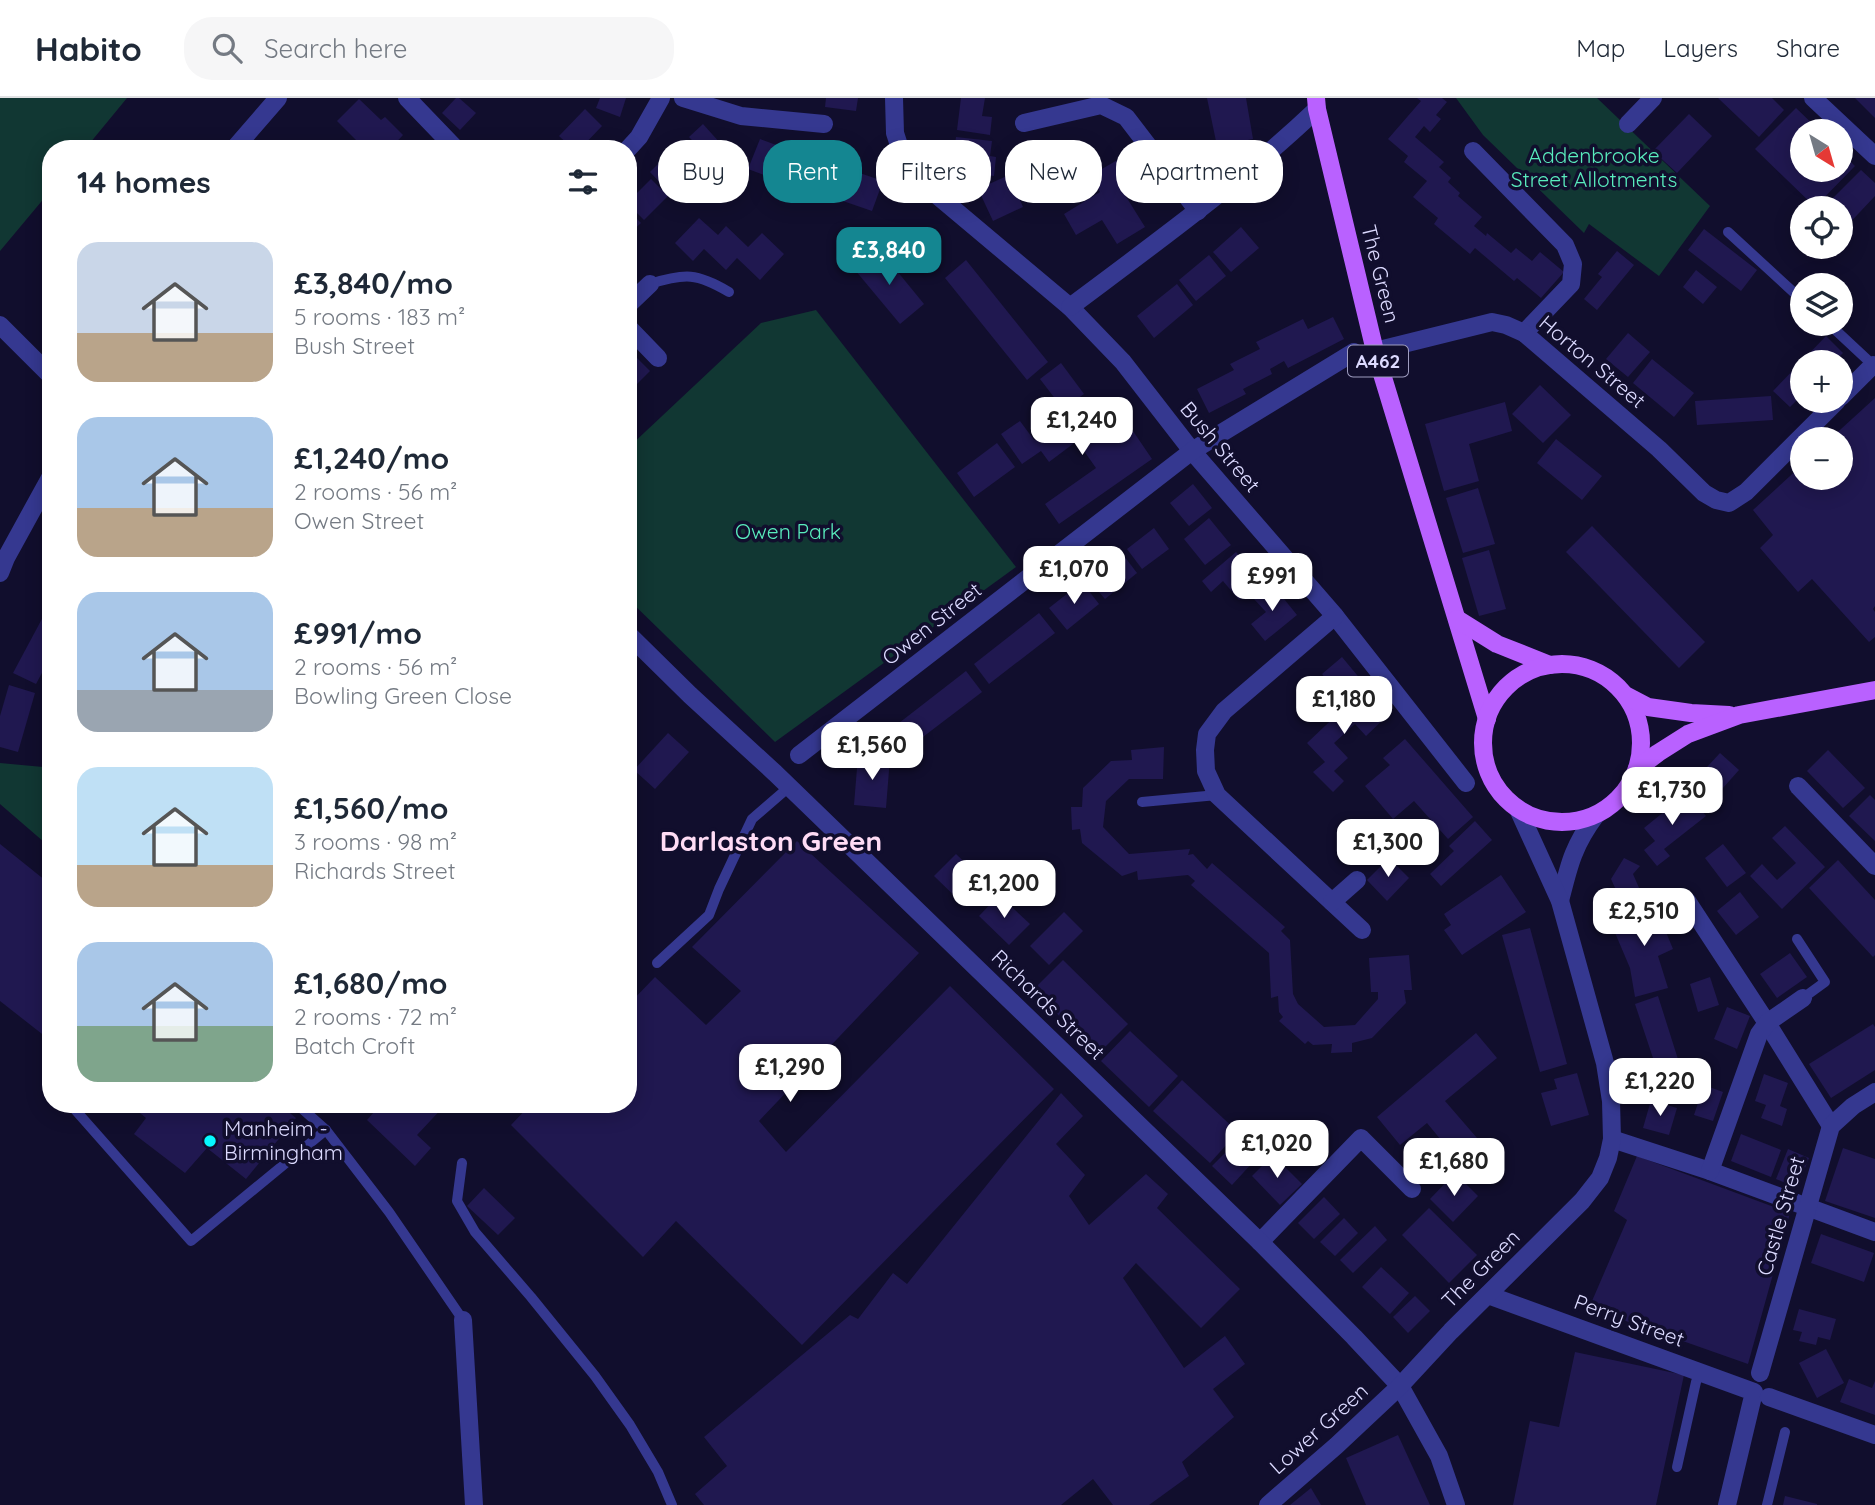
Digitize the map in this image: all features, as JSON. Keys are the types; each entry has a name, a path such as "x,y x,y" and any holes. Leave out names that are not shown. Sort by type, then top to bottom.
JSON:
{"main road":[{"name":"The Green","path":"1317,104 1375,351 1457,619"},
{"path":"1457,619 1497,644 1550,665"},
{"name":"A462","path":"1457,619 1487,719"},
{"path":"1550,665 1588,668 1616,684 1627,696 1640,729 1641,756 1625,791 1596,815 1570,822 1548,821 1532,817 1518,809 1499,790 1486,764 1483,739 1487,719 1500,695 1510,683 1535,669 1550,665"},
{"path":"1637,769 1688,734 1739,715 1875,690"},
{"path":"1627,696 1648,706 1691,713 1739,715"}],"street":[{"path":"242,140 278,98"},
{"path":"407,98 447,140"},
{"path":"636,140 662,98"},
{"path":"683,98 741,116 824,124"},
{"name":"Bush Street","path":"894,98 895,133 907,170 1070,307 1123,362 1192,451 1335,616 1466,783"},
{"path":"1628,124 1653,98"},
{"path":"1813,98 1875,156"},
{"path":"1070,307 1198,211 1279,145 1317,104"},
{"path":"1024,123 1101,105 1126,117 1198,211"},
{"path":"1474,151 1565,245 1573,264 1571,284 1524,333"},
{"path":"637,296 650,284"},
{"name":"Horton Street","path":"1375,351 1492,323 1506,325 1524,333 1659,449 1704,493 1729,503 1746,492 1825,413"},
{"path":"0,325 42,367"},
{"path":"637,336 658,358"},
{"name":"Owen Street","path":"799,755 1192,451 1354,352"},
{"path":"1853,385 1872,365"},
{"path":"0,573 42,492"},
{"path":"1335,616 1224,711 1208,734 1205,750 1206,771 1217,795 1362,930"},
{"name":"Richards Street","path":"637,643 1260,1242 1354,1337 1399,1386 1439,1456 1456,1505"},
{"path":"1798,786 1875,866"},
{"name":"The Green","path":"1399,1386 1582,1201 1600,1178 1612,1139 1611,1101 1605,1063 1560,901 1518,809"},
{"name":"The Green","path":"1560,901 1571,857 1582,834 1596,815"},
{"path":"1332,902 1357,880"},
{"path":"1687,901 1831,1126 1853,1106 1875,1092"},
{"path":"1710,1171 1759,1034 1767,1023 1803,998"},
{"name":"Castle Street","path":"1760,1373 1831,1126"},
{"path":"1260,1242 1362,1138 1412,1189"},
{"path":"1612,1139 1710,1171 1875,1233"},
{"name":"Perry Street","path":"1488,1295 1875,1435"},
{"path":"463,1320 474,1505"},
{"name":"Lower Green","path":"1268,1505 1322,1460 1399,1386"},
{"path":"1727,1505 1762,1394"}],"lane":[{"path":"1728,232 1790,289"},
{"path":"650,284 673,277 691,276 710,281 729,292"},
{"path":"1842,336 1872,365"},
{"path":"657,964 709,915 752,819 789,787"},
{"path":"1142,802 1217,795"},
{"path":"1797,939 1825,982 1803,998"},
{"path":"78,1113 191,1241 327,1130"},
{"path":"307,1113 327,1130 463,1320"},
{"path":"461,1163 457,1201 475,1232 595,1376 630,1425 658,1472 672,1505"},
{"path":"1677,1467 1700,1371"},
{"path":"1767,1505 1785,1432"}],"green space":[{"path":"0,98 127,98 92,140 42,140 42,201 0,251"},
{"name":"Addenbrooke Street Allotments","path":"1456,98 1597,98 1710,206 1659,276 1589,224 1584,233 1483,135"},
{"name":"Owen Park","path":"816,310 1016,567 775,742 637,608 637,440 761,323"},
{"path":"0,763 42,767 42,840 0,804"}],"building":[{"path":"456,98 476,113 460,130 442,113"},
{"path":"600,98 626,98 620,117 596,108"},
{"path":"826,98 858,98 856,111 825,107"},
{"path":"961,98 985,98 982,116 992,117 990,135 957,130"},
{"path":"1207,98 1246,98 1253,139 1216,140"},
{"path":"1417,98 1442,98 1447,102 1436,115 1441,119 1430,132 1424,126 1415,137 1444,162 1439,167 1451,178 1448,182 1460,193 1458,196 1482,217 1474,226 1511,253 1516,248 1532,261 1540,252 1564,272 1541,298 1517,278 1514,281 1475,248 1470,254 1434,224 1438,218 1413,197 1427,181 1404,162 1408,156 1388,139 1421,101"},
{"path":"1718,98 1772,98 1784,110 1759,137"},
{"path":"1855,98 1875,98 1875,118"},
{"path":"359,99 381,120 385,117 403,135 398,140 356,140 337,121"},
{"path":"1796,108 1807,119 1790,119 1790,182 1839,182 1826,196 1804,196 1755,149"},
{"path":"585,109 602,126 589,140 563,140 559,136"},
{"path":"1689,114 1712,136 1677,173 1653,151"},
{"path":"703,124 717,140 692,140 689,137"},
{"path":"956,137 983,140 956,140"},
{"path":"760,139 763,140 763,175 749,169"},
{"path":"991,156 996,157 994,176 991,176"},
{"path":"1116,161 1116,203 1130,203 1145,227 1117,244 1102,220 1076,235 1064,214 1082,203 1102,203 1102,169"},
{"path":"658,164 658,180 650,172"},
{"path":"1861,170 1875,183 1875,196 1853,219 1853,196 1835,196 1849,182 1853,182 1853,178"},
{"path":"862,174 876,179 876,200 872,211 849,203 862,203"},
{"path":"1005,177 1005,203 1021,203 1023,207 993,221 985,203 991,203 991,183"},
{"path":"651,179 658,186 658,203 661,203 644,220 637,213 637,193"},
{"path":"699,218 718,235 726,226 748,247 762,233 784,254 760,280 737,258 726,270 704,249 693,261 675,243"},
{"path":"1241,227 1259,248 1231,272 1213,252"},
{"path":"1704,229 1757,270 1741,291 1688,250"},
{"path":"879,249 924,304 900,324 855,270"},
{"path":"1617,251 1634,265 1597,310 1584,299 1602,277 1598,274"},
{"path":"1209,255 1226,276 1196,301 1179,280"},
{"path":"966,260 1048,362 1027,380 945,278"},
{"path":"1696,270 1717,287 1703,304 1683,287"},
{"path":"1177,284 1193,305 1154,338 1137,316"},
{"path":"1333,317 1344,339 1288,368 1284,361 1270,369 1272,374 1243,389 1246,394 1209,413 1197,389 1234,370 1230,364 1260,349 1256,342 1303,319 1308,329"},
{"path":"1628,333 1650,352 1628,377 1606,359"},
{"path":"1826,336 1840,350 1813,350"},
{"path":"637,358 650,371 637,384"},
{"path":"1652,359 1694,393 1674,417 1633,383"},
{"path":"1061,363 1084,394 1063,409 1040,379"},
{"path":"1790,373 1790,407 1773,391"},
{"path":"1540,385 1571,415 1543,443 1512,414"},
{"path":"1771,396 1773,420 1697,425 1695,401"},
{"path":"1875,398 1875,637 1869,642 1812,579 1798,592 1760,548 1773,535 1753,510 1790,476 1790,490 1853,490 1853,427 1843,427"},
{"path":"1088,402 1117,443 1133,431 1152,459 1059,524 1045,504 1096,468 1077,441 1049,462 1041,451 1022,464 1001,434 1020,421 1034,440"},
{"path":"1505,402 1512,431 1469,444 1479,481 1444,491 1425,424"},
{"path":"1556,439 1602,476 1582,500 1537,463"},
{"path":"997,443 1015,467 974,497 957,473"},
{"path":"1193,484 1212,508 1189,526 1170,503"},
{"path":"1478,488 1495,544 1463,553 1446,498"},
{"path":"1209,518 1231,545 1205,565 1184,539"},
{"path":"1592,526 1705,642 1679,668 1566,552"},
{"path":"1154,528 1169,549 1142,569 1127,549"},
{"path":"1489,550 1506,609 1479,616 1462,558"},
{"path":"1121,552 1137,573 1105,599 1088,579"},
{"path":"1236,552 1262,581 1239,600 1223,581 1211,592 1202,581"},
{"path":"1082,582 1099,604 1067,630 1049,608"},
{"path":"1272,584 1297,615 1265,641 1251,624 1266,612 1254,599"},
{"path":"1039,613 1055,633 989,684 974,664"},
{"path":"42,619 42,673 36,684 13,673"},
{"path":"1342,657 1362,681 1339,700 1335,694 1323,705 1312,692 1327,680 1322,674"},
{"path":"966,671 982,692 915,743 899,723"},
{"path":"9,685 35,693 18,752 0,747 0,716"},
{"path":"1363,690 1387,716 1366,736 1355,724 1334,743 1348,758 1334,771 1344,781 1333,792 1313,772 1325,762 1307,743"},
{"path":"668,733 689,752 655,789 637,773 637,767"},
{"path":"1405,739 1473,817 1448,839 1414,801 1393,819 1365,786 1390,765 1383,758"},
{"path":"1164,747 1163,779 1129,779 1106,801 1103,827 1129,854 1190,849 1188,855 1193,854 1207,869 1212,863 1285,927 1281,931 1290,940 1293,994 1298,1004 1324,1027 1355,1025 1378,999 1378,992 1371,992 1369,958 1409,955 1412,990 1404,990 1406,1003 1372,1038 1352,1043 1352,1052 1331,1053 1332,1044 1313,1045 1308,1041 1305,1044 1279,1021 1283,1017 1279,1012 1278,996 1271,998 1269,953 1191,885 1195,881 1188,875 1138,880 1137,871 1122,876 1082,843 1080,829 1072,830 1071,807 1082,807 1083,788 1111,761 1132,760 1131,750"},
{"path":"1828,750 1865,788 1843,808 1807,771"},
{"path":"1720,753 1739,770 1714,798 1695,780"},
{"path":"858,756 890,758 886,808 854,805"},
{"path":"1687,793 1706,816 1664,849 1670,856 1657,866 1644,850 1655,841 1644,828"},
{"path":"1870,795 1875,800 1875,841 1849,816"},
{"path":"1475,821 1492,840 1441,886 1430,874 1454,851 1449,846"},
{"path":"1785,826 1825,867 1782,909 1750,876 1762,864 1777,880 1796,863 1772,838"},
{"path":"797,841 919,953 759,1121 786,1152 950,986 1054,1089 802,1345 676,1221 643,1257 511,1125 522,1113 637,1113 637,996 655,977 706,1025 741,991 692,947"},
{"path":"0,844 42,878 42,1034 0,1001"},
{"path":"1723,844 1746,873 1727,887 1705,858"},
{"path":"956,854 986,883 964,905 934,876"},
{"path":"1389,858 1409,878 1387,901 1367,880"},
{"path":"1624,858 1640,866 1633,874 1643,897 1614,910 1608,894 1616,890 1611,879"},
{"path":"1838,860 1875,900 1873,957 1809,888"},
{"path":"1501,875 1526,912 1462,955 1444,930 1451,925 1444,914"},
{"path":"1740,892 1759,917 1736,935 1717,911"},
{"path":"999,895 1030,924 1009,945 979,916"},
{"path":"1654,903 1673,949 1658,956 1668,988 1635,997 1630,968 1610,921"},
{"path":"1064,912 1083,931 1049,965 1030,946"},
{"path":"1530,928 1567,1064 1540,1072 1502,935"},
{"path":"1790,953 1807,977 1777,998 1760,974"},
{"path":"1063,960 1128,1024 1098,1054 1033,990"},
{"path":"1710,977 1719,1005 1698,1012 1690,984"},
{"path":"1658,996 1683,1075 1677,1077 1682,1091 1657,1100 1651,1082 1660,1079 1635,1004"},
{"path":"1727,1007 1750,1016 1737,1049 1714,1039"},
{"path":"1873,1024 1875,1070 1831,1098 1809,1064"},
{"path":"1130,1031 1178,1076 1149,1107 1101,1061"},
{"path":"1476,1033 1497,1058 1445,1101 1477,1138 1455,1157 1427,1123 1400,1145 1377,1117"},
{"path":"1577,1073 1589,1115 1551,1126 1541,1093 1557,1089 1554,1079"},
{"path":"1764,1074 1788,1083 1780,1106 1787,1109 1782,1126 1761,1118 1766,1105 1755,1101"},
{"path":"1182,1080 1238,1132 1210,1163 1153,1111"},
{"path":"1704,1085 1723,1092 1713,1121 1694,1115"},
{"path":"1061,1093 1083,1116 1056,1144 1085,1175 1069,1196 1089,1225 1146,1174 1168,1194 1157,1208 1240,1289 1201,1328 1136,1263 1123,1278 1184,1368 1225,1336 1245,1364 1213,1389 1234,1417 1182,1462 1189,1476 1149,1505 1113,1505 1093,1479 1061,1505 704,1505 695,1494 727,1466 704,1437 850,1315 858,1319 893,1273 907,1284"},
{"path":"1651,1100 1677,1108 1669,1135 1643,1128"},
{"name":"Manheim - Birmingham","path":"140,1113 290,1113 296,1118 246,1179 207,1148 185,1173 134,1134 146,1118"},
{"path":"373,1113 438,1113 417,1135 431,1148 415,1166 367,1120"},
{"path":"1741,1134 1781,1150 1771,1177 1731,1161"},
{"path":"1248,1138 1258,1148 1250,1157 1254,1161 1232,1185 1212,1166 1233,1145 1237,1149"},
{"path":"1843,1148 1875,1159 1875,1218 1825,1201"},
{"path":"1788,1149 1809,1158 1797,1188 1776,1179"},
{"path":"1273,1155 1302,1184 1280,1205 1252,1176"},
{"path":"1637,1156 1790,1213 1748,1364 1589,1308 1627,1220 1614,1211"},
{"path":"1455,1173 1478,1196 1453,1222 1430,1199"},
{"path":"484,1188 515,1218 498,1235 467,1206"},
{"path":"1324,1197 1340,1214 1314,1239 1298,1223"},
{"path":"1429,1208 1477,1255 1449,1283 1402,1235"},
{"path":"1344,1218 1358,1233 1335,1256 1320,1242"},
{"path":"1375,1226 1387,1240 1353,1273 1340,1260"},
{"path":"1821,1234 1874,1253 1864,1282 1811,1263"},
{"path":"1381,1267 1409,1293 1390,1314 1362,1287"},
{"path":"1415,1296 1430,1311 1408,1333 1393,1317"},
{"path":"1799,1309 1836,1319 1830,1340 1818,1337 1816,1345 1799,1341 1802,1332 1793,1330"},
{"path":"1826,1349 1844,1383 1817,1398 1799,1363"},
{"path":"1575,1352 1684,1375 1656,1505 1513,1505 1530,1421 1559,1427"},
{"path":"1849,1379 1872,1388 1875,1381 1875,1415 1840,1402"},
{"path":"1398,1435 1430,1505 1366,1505 1346,1458"},
{"path":"1311,1488 1321,1505 1290,1505"},
{"path":"1785,1496 1817,1504 1817,1505 1783,1505"}],"place":[{"name":"Manheim - Birmingham","path":"210,1141"}],"district":[{"name":"Darlaston Green","path":"771,841"}]}
